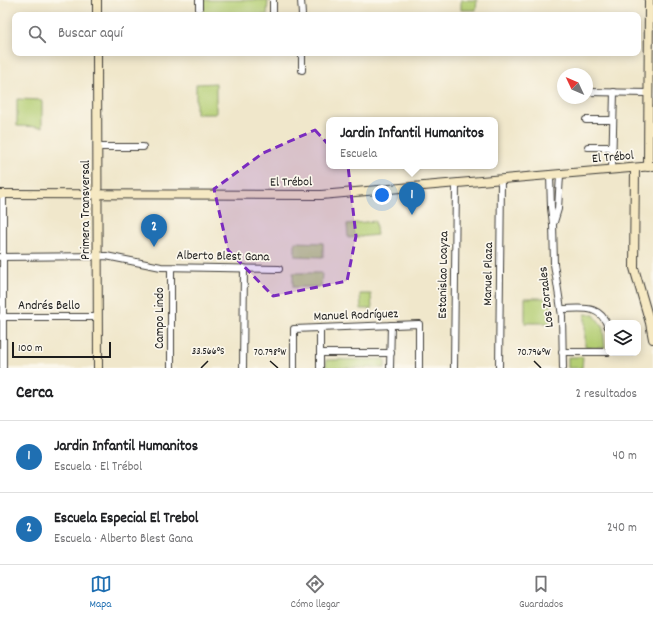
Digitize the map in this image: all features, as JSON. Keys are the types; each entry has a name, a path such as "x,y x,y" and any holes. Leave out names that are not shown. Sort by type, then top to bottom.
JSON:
{"main road":[{"path":"97,0 97,12"},
{"path":"649,0 651,167"},
{"name":"Primera Transversal","path":"97,56 98,368"},
{"name":"El Trébol","path":"2,194 314,195 651,167"},
{"path":"635,168 634,268 653,339"}],"street":[{"path":"199,0 199,12"},
{"path":"272,12 273,0"},
{"path":"301,0 302,12"},
{"path":"302,56 302,70"},
{"path":"593,92 649,92"},
{"path":"612,170 614,92"},
{"path":"586,120 613,120"},
{"path":"98,147 143,147"},
{"path":"588,147 612,147"},
{"name":"Los Zorzales","path":"553,224 558,209 560,175"},
{"name":"Los Zorzales","path":"550,176 554,264 561,309 563,368"},
{"name":"Manuel Plaza","path":"499,368 501,180"},
{"name":"Estanislao Loayza","path":"454,368 456,183"},
{"path":"2,194 3,368"},
{"name":"Alberto Blest Gana","path":"2,257 98,256 117,258 155,267 279,268"},
{"name":"Campo Lindo","path":"171,268 171,368"},
{"path":"243,368 244,268"},
{"path":"561,309 590,308 598,312 605,321"},
{"name":"Andrés Bello","path":"2,317 98,317"},
{"name":"Manuel Rodríguez","path":"294,368 294,329 419,324 418,368"},
{"path":"390,368 391,325"},
{"path":"320,328 320,368"},
{"path":"562,352 605,352"},
{"path":"320,353 390,353"}],"highlighted area":[{"path":"315,130 348,166 356,236 347,281 273,296 228,250 214,189 263,153"}],"green space":[{"path":"203,0 268,0 267,12 203,12"},
{"path":"461,0 477,0 476,10 461,10"},
{"path":"216,83 216,114 196,114 196,84"},
{"path":"17,99 42,100 42,127 17,126"},
{"path":"375,221 377,235 348,238 347,224"},
{"path":"295,242 323,243 323,257 295,256"},
{"path":"293,273 322,273 321,287 293,287"},
{"path":"360,294 371,294 372,309 361,309"},
{"path":"525,298 551,298 551,323 525,323"},
{"path":"585,314 594,315 603,327 605,348 585,347"},
{"path":"568,357 583,357 582,368 568,368"},
{"path":"385,359 385,368 326,368 326,360"}],"place":[{"name":"Jardin Infantil Humanitos","path":"412,215"},
{"name":"Escuela Especial El Trebol","path":"154,247"}]}
